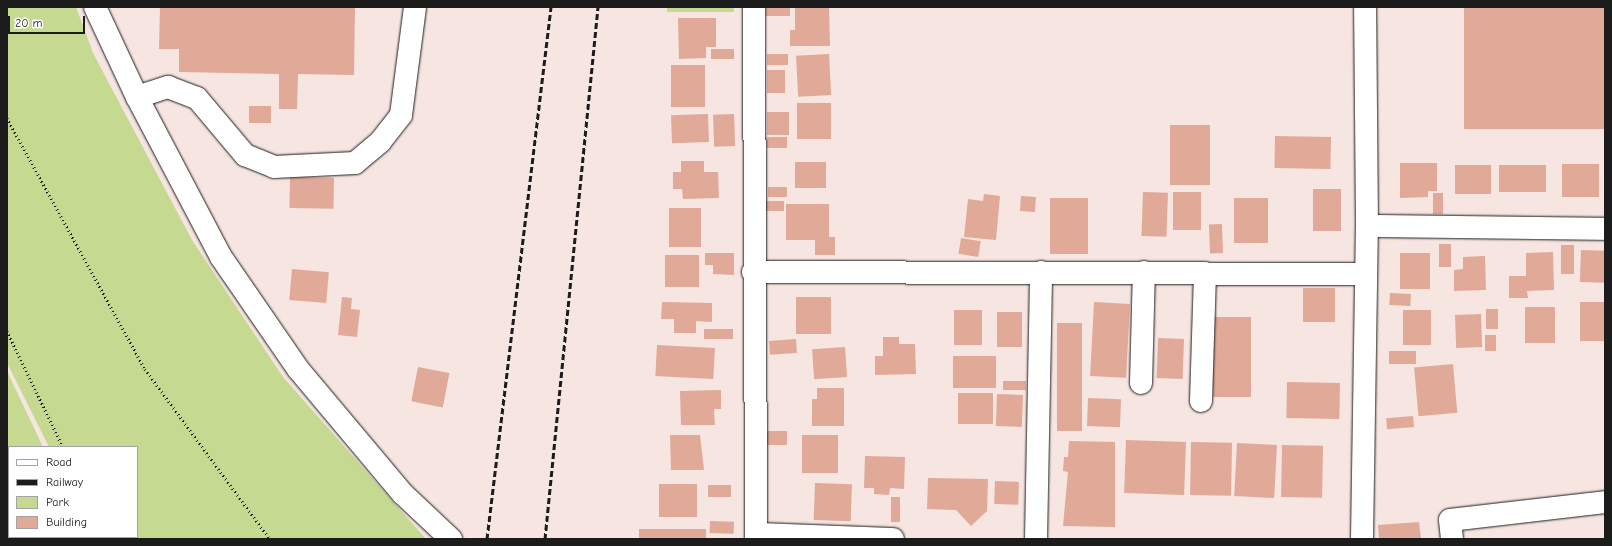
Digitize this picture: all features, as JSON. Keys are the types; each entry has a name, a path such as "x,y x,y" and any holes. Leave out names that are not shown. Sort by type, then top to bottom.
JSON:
{"street":[{"path":"95,7 137,97 221,257 298,369 403,494 451,539"},
{"path":"137,97 168,87 197,98 245,155 274,167 355,163 380,142 401,115 414,7"},
{"path":"754,7 753,272 757,536 893,539"},
{"path":"1362,539 1367,226 1365,7"},
{"path":"1367,226 1605,229"},
{"path":"753,272 1144,272 1366,274"},
{"path":"1036,539 1041,272"},
{"path":"1141,382 1144,272"},
{"path":"1201,401 1205,273"},
{"path":"1451,530 1605,502"}],"path":[{"path":"7,118 145,369 270,539"},
{"path":"7,330 63,446"}],"green space":[{"path":"7,7 76,7 93,53 192,240 283,377 426,539 107,539 138,538 138,446 48,446 7,363"},
{"path":"667,7 734,7 734,12 667,12"},
{"path":"7,371 43,446 8,446 8,538 10,538 7,539"}],"building":[{"path":"160,7 355,7 354,75 298,74 297,109 279,109 279,74 179,72 179,49 159,49"},
{"path":"766,7 790,7 790,16 766,16"},
{"path":"795,7 829,7 830,46 790,46 790,30 795,30"},
{"path":"1464,7 1605,7 1605,129 1464,129"},
{"path":"678,18 716,18 716,47 706,47 706,58 679,59"},
{"path":"711,49 734,49 734,59 711,59"},
{"path":"767,54 788,54 788,65 767,65"},
{"path":"829,54 831,95 798,97 796,56"},
{"path":"671,65 705,65 705,107 671,107"},
{"path":"767,70 785,70 785,93 767,93"},
{"path":"797,103 831,103 831,139 797,139"},
{"path":"249,106 271,106 271,123 249,123"},
{"path":"767,112 789,112 789,135 767,135"},
{"path":"708,114 709,142 672,143 671,115"},
{"path":"734,114 735,146 714,147 713,115"},
{"path":"1170,125 1210,125 1210,185 1170,185"},
{"path":"1275,136 1331,137 1330,169 1274,168"},
{"path":"767,137 787,137 787,148 767,148"},
{"path":"681,161 704,161 704,172 718,172 719,198 683,199 682,189 673,189 673,172 681,172"},
{"path":"795,162 826,162 826,188 795,188"},
{"path":"1400,163 1437,163 1437,191 1428,191 1428,197 1400,198"},
{"path":"1562,164 1599,164 1599,197 1562,197"},
{"path":"1455,165 1491,165 1491,194 1455,194"},
{"path":"1499,165 1546,165 1546,192 1499,192"},
{"path":"290,177 334,178 333,209 289,208"},
{"path":"768,187 787,187 787,197 768,197"},
{"path":"1313,189 1341,189 1341,231 1313,231"},
{"path":"1143,192 1168,193 1166,237 1141,236"},
{"path":"1173,192 1201,192 1201,230 1173,230"},
{"path":"1433,193 1443,193 1443,214 1433,214"},
{"path":"984,194 1000,196 996,240 964,237 968,199 983,201"},
{"path":"1021,196 1036,197 1035,212 1020,211"},
{"path":"1050,198 1088,198 1088,254 1050,254"},
{"path":"1234,198 1268,198 1268,243 1234,243"},
{"path":"766,201 784,201 784,211 766,211"},
{"path":"786,204 829,204 829,237 835,237 835,255 815,255 815,240 786,240"},
{"path":"669,208 701,208 701,247 669,247"},
{"path":"1209,224 1222,224 1223,253 1210,253"},
{"path":"961,238 981,241 978,257 958,254"},
{"path":"1439,244 1451,244 1451,267 1439,267"},
{"path":"1561,245 1574,245 1574,274 1561,274"},
{"path":"1581,250 1605,251 1604,283 1580,282"},
{"path":"1553,252 1554,290 1527,291 1528,298 1509,298 1509,276 1526,276 1526,253"},
{"path":"705,253 734,253 734,275 713,274 713,265 705,265"},
{"path":"1400,253 1430,253 1430,289 1400,289"},
{"path":"665,255 699,255 699,287 665,287"},
{"path":"1485,256 1486,290 1454,291 1454,270 1463,269 1463,257"},
{"path":"292,269 329,272 326,303 289,300"},
{"path":"1303,288 1335,288 1335,322 1303,322"},
{"path":"1390,293 1411,294 1410,306 1389,305"},
{"path":"342,297 352,298 351,309 360,310 357,337 338,335"},
{"path":"796,297 831,297 831,334 796,334"},
{"path":"662,302 712,303 712,322 696,321 696,333 674,333 674,319 661,319"},
{"path":"1094,302 1130,304 1126,378 1090,376"},
{"path":"1580,302 1605,302 1605,341 1580,341"},
{"path":"1525,307 1555,307 1555,343 1525,343"},
{"path":"1486,309 1498,309 1498,329 1486,329"},
{"path":"954,310 982,310 982,345 954,345"},
{"path":"1403,310 1431,310 1431,345 1403,345"},
{"path":"997,312 1022,312 1022,347 997,347"},
{"path":"1481,314 1482,347 1456,348 1455,315"},
{"path":"1213,317 1251,317 1251,397 1213,397"},
{"path":"1057,323 1082,323 1082,431 1057,431"},
{"path":"704,329 733,329 733,339 704,339"},
{"path":"1485,335 1496,335 1496,351 1485,351"},
{"path":"883,337 899,337 899,344 915,344 916,374 875,375 875,356 883,356"},
{"path":"1158,338 1184,339 1183,379 1157,378"},
{"path":"796,339 797,353 770,355 769,341"},
{"path":"657,345 715,348 713,379 655,376"},
{"path":"845,347 847,377 814,379 812,349"},
{"path":"1389,351 1416,351 1416,364 1389,364"},
{"path":"953,356 996,356 996,388 953,388"},
{"path":"1453,364 1457,413 1418,416 1414,367"},
{"path":"418,367 449,373 443,407 411,401"},
{"path":"1003,381 1026,381 1026,390 1003,390"},
{"path":"1287,382 1340,383 1339,419 1286,418"},
{"path":"817,388 844,388 844,426 812,426 812,399 817,399"},
{"path":"721,390 721,409 714,409 715,425 681,425 680,391"},
{"path":"958,393 993,393 993,424 958,424"},
{"path":"997,394 1023,395 1022,427 996,426"},
{"path":"1088,398 1121,399 1120,427 1087,426"},
{"path":"1413,416 1414,427 1387,429 1386,418"},
{"path":"767,431 787,431 787,445 767,445"},
{"path":"670,435 700,435 704,470 671,470"},
{"path":"802,435 838,435 838,473 802,473"},
{"path":"1126,440 1186,442 1184,495 1124,493"},
{"path":"1069,441 1115,442 1115,527 1063,526 1068,472 1063,471 1064,457 1068,457"},
{"path":"1191,442 1232,443 1231,496 1190,495"},
{"path":"1237,443 1277,445 1274,498 1234,496"},
{"path":"1282,445 1323,446 1322,498 1281,497"},
{"path":"865,456 905,457 904,489 890,488 889,495 874,494 874,488 864,488"},
{"path":"928,478 988,479 987,511 971,526 956,510 927,509"},
{"path":"995,481 1019,482 1018,505 994,504"},
{"path":"815,483 852,484 851,521 814,520"},
{"path":"659,484 697,484 697,517 659,517"},
{"path":"708,485 731,485 731,497 708,497"},
{"path":"891,497 900,497 900,522 891,522"},
{"path":"710,521 734,522 734,534 710,533"},
{"path":"1419,522 1421,539 1379,539 1378,525"},
{"path":"639,529 706,529 706,539 639,539"}],"railway":[{"path":"487,539 551,7"},
{"path":"545,539 598,7"}]}
